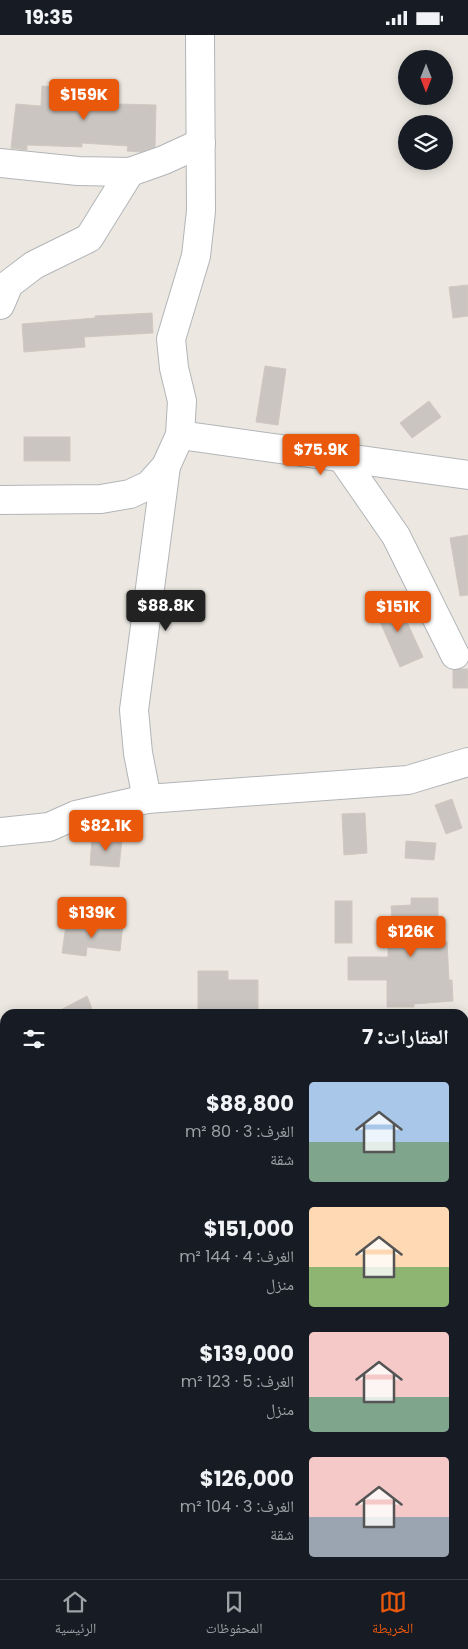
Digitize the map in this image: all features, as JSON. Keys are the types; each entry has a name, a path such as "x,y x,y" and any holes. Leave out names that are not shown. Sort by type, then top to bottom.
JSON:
{"street":[{"path":"147,799 138,753 134,711 166,466 180,435 182,401 174,367 171,339 196,256 201,211 200,35"},
{"path":"0,163 78,171 130,172 164,160 201,143"},
{"path":"0,305 9,284 15,279 34,265 89,238 130,172"},
{"path":"180,435 468,475"},
{"path":"342,457 396,536 455,655"},
{"path":"0,500 101,499 130,494 149,485 166,466"},
{"path":"0,833 49,827 76,815 147,799 408,780 468,762"}],"building":[{"path":"42,86 119,91 118,104 156,105 155,147 141,152 127,151 128,146 82,143 82,147 27,145 27,150 11,148 16,104 41,106"},
{"path":"468,285 468,316 453,318 449,287"},
{"path":"152,313 153,333 84,337 85,347 24,352 22,324 95,318 95,316"},
{"path":"265,366 286,369 278,425 256,422"},
{"path":"429,401 441,417 412,438 400,423"},
{"path":"24,437 70,437 70,461 24,461"},
{"path":"468,535 468,595 460,596 450,538"},
{"path":"396,598 423,657 400,667 374,608"},
{"path":"468,669 468,688 453,688 453,670"},
{"path":"452,799 462,828 446,834 435,805"},
{"path":"365,813 367,853 344,855 342,814"},
{"path":"92,838 122,840 119,867 90,865"},
{"path":"406,841 436,843 434,860 405,858"},
{"path":"411,898 438,898 438,942 447,942 449,980 452,980 453,1001 414,1004 414,1007 387,1007 387,980 348,980 348,957 388,957 388,947 394,946 391,906 411,905"},
{"path":"335,901 352,901 352,943 335,943"},
{"path":"102,922 123,925 120,951 87,947 86,956 62,953 66,925 101,930"},
{"path":"198,971 228,971 228,980 258,980 258,1009 198,1009"},
{"path":"87,996 92,1009 62,1009"}]}
